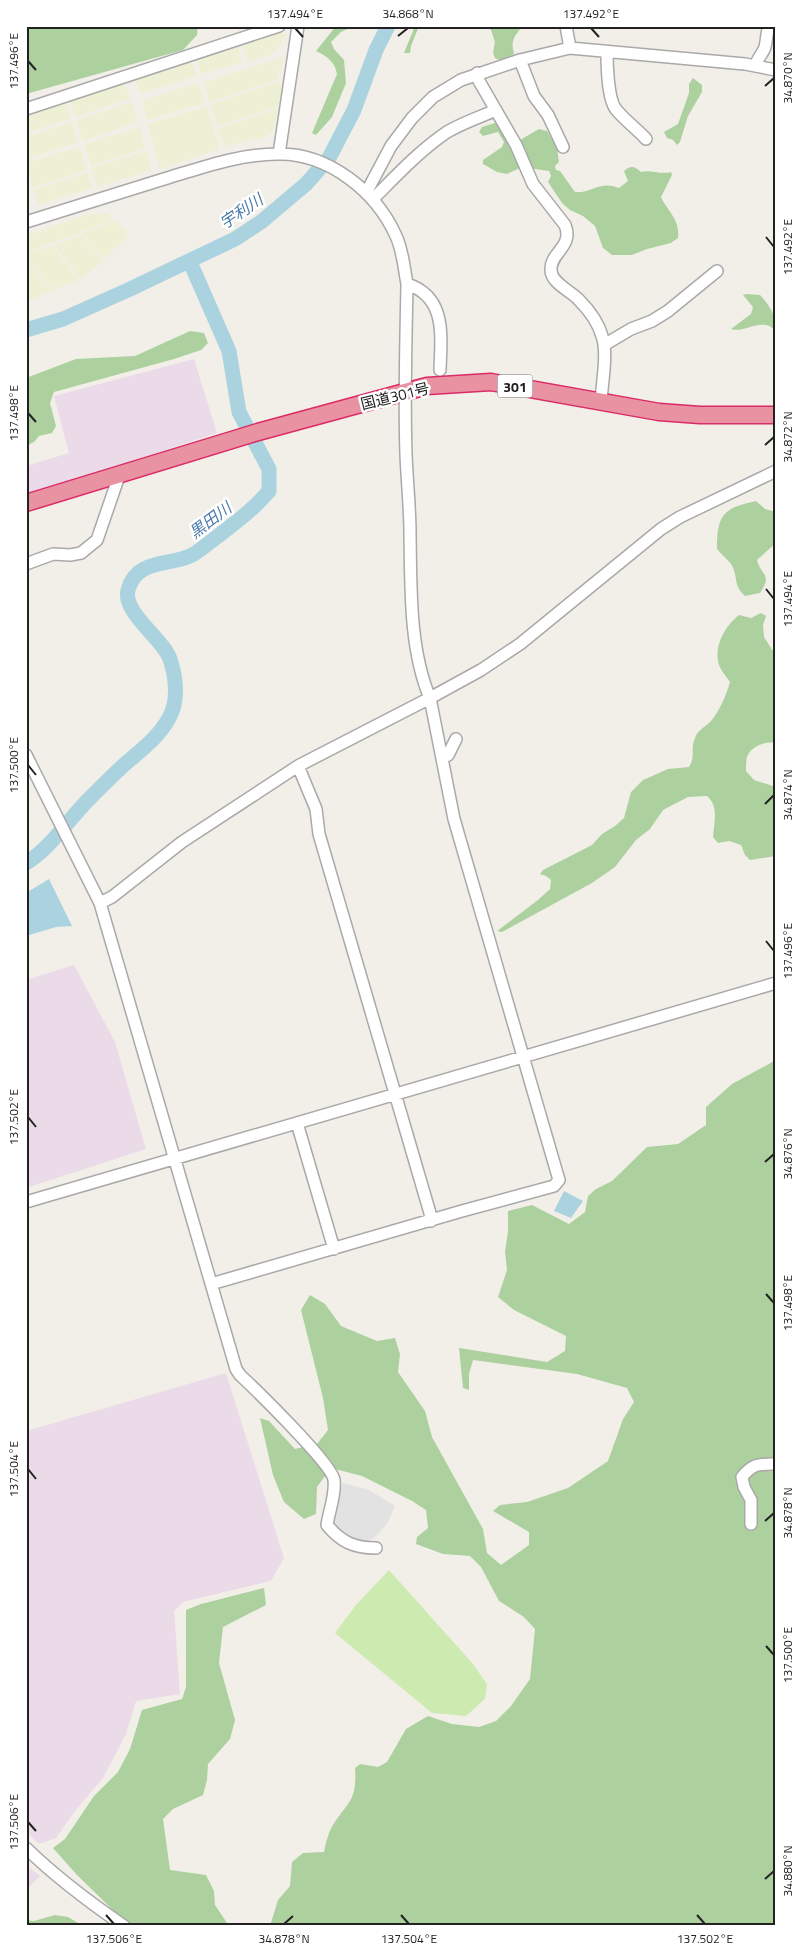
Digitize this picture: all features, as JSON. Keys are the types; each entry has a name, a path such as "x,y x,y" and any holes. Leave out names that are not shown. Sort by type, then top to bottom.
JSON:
{"highway":[{"name":"国道301号","path":"26,503 238,440 258,432 427,386 491,382 660,412 700,415 776,415"}],"street":[{"path":"26,109 279,26"},
{"path":"279,154 298,26"},
{"path":"566,26 570,48"},
{"path":"756,65 765,48 766,33 769,27"},
{"path":"369,196 392,146 425,104 444,89 477,73 570,48 756,65 776,70"},
{"path":"608,52 611,100 619,112 635,126 646,140"},
{"path":"520,60 534,96 548,115 563,147"},
{"path":"477,73 479,81 516,145 533,184 565,225 568,232 566,240 552,263 550,271 554,279 578,299 593,316 602,335 604,345 601,401"},
{"path":"369,196 449,131 496,110"},
{"path":"26,222 247,155 279,154 298,156 324,164 342,173 369,196 387,219 397,237 403,260 406,284 410,581 416,641 425,687 430,698 454,820 559,1180 554,1186 211,1284"},
{"path":"604,345 630,329 652,321 668,311 717,271"},
{"path":"406,284 420,290 432,301 438,311 441,334 440,370"},
{"path":"100,903 112,897 182,842 298,766 481,670 520,644 661,529 680,516 776,471"},
{"path":"26,564 52,554 70,555 81,553 97,540 119,476"},
{"path":"442,758 448,755 456,739"},
{"path":"26,755 100,903 236,1369 332,1471 334,1487 327,1525 332,1531 354,1546 376,1548"},
{"path":"298,766 316,809 319,834 431,1221"},
{"path":"26,1202 776,983"},
{"path":"297,1122 334,1250"},
{"path":"750,1524 751,1500 744,1487 742,1477 749,1469 759,1464 776,1464"},
{"path":"26,1848 85,1899 124,1926"}],"shaded area":[{"path":"194,359 217,433 26,496 26,466 69,453 54,396"},
{"path":"74,965 115,1042 146,1149 26,1188 26,980"},
{"path":"226,1373 284,1558 271,1581 183,1602 174,1611 180,1694 136,1701 126,1734 103,1778 75,1811 56,1838 39,1844 26,1832 26,1431"},
{"path":"343,1483 369,1490 395,1506 387,1524 374,1538 367,1542 358,1542 338,1530 330,1518"},
{"path":"26,1865 40,1876 26,1890"}],"green space":[{"path":"26,26 198,26 197,35 183,50 26,94"},
{"path":"336,26 354,26 341,32 331,42 334,49 344,60 346,83 332,117 316,135 312,133 337,74 330,60 316,51"},
{"path":"415,26 419,26 410,53 404,53"},
{"path":"486,26 523,26 514,38 514,53 511,58 501,61 495,58 493,53 495,42 491,30"},
{"path":"284,32 287,34 274,53 248,62 242,44"},
{"path":"239,46 242,62 201,74 197,58"},
{"path":"284,57 277,80 209,102 204,82"},
{"path":"191,60 197,76 140,94 135,79"},
{"path":"693,78 702,85 702,92 688,116 680,142 677,145 673,140 667,138 664,132 678,124 689,93 689,84"},
{"path":"279,82 283,89 278,107 217,126 210,104"},
{"path":"198,83 205,103 147,120 142,101"},
{"path":"123,84 131,98 75,117 70,99"},
{"path":"66,101 71,118 26,133 26,112"},
{"path":"132,102 138,122 83,141 76,120"},
{"path":"207,106 219,147 217,150 160,169 148,124"},
{"path":"279,109 273,131 266,137 224,146 218,128"},
{"path":"72,122 78,142 26,159 26,137"},
{"path":"498,122 512,142 520,140 539,129 547,131 557,148 559,162 555,166 556,170 560,171 575,192 587,191 607,185 619,188 628,181 624,171 631,167 641,172 671,172 672,175 661,197 675,221 678,238 671,243 632,255 612,255 603,248 595,226 562,203 548,182 551,176 549,171 522,167 507,174 497,172 483,164 483,160 502,147 504,142 498,132 483,136 479,132 482,127"},
{"path":"140,127 145,149 91,166 84,144"},
{"path":"79,147 87,170 33,188 26,163"},
{"path":"147,151 151,170 97,187 91,168"},
{"path":"88,173 92,188 38,205 34,190"},
{"path":"107,213 113,220 26,253 26,236 88,214"},
{"path":"114,221 128,232 127,237 105,259 82,234"},
{"path":"81,235 104,261 81,279 54,245"},
{"path":"52,246 79,280 53,290 26,257 26,254"},
{"path":"26,260 52,291 26,302"},
{"path":"743,295 760,295 767,304 774,316 776,332 766,325 736,330 731,329 751,314 753,307"},
{"path":"190,331 204,333 208,343 201,350 54,392 50,403 56,426 52,433 39,436 34,442 26,446 26,378 76,359 135,356"},
{"path":"756,501 765,509 776,512 776,543 757,560 766,578 764,587 760,593 745,596 738,588 731,564 717,549 718,528 724,515 729,510"},
{"path":"761,613 766,616 763,625 764,637 776,656 776,706 773,712 776,717 776,743 755,747 747,757 746,771 754,780 776,787 776,856 750,860 745,855 741,845 729,841 718,843 713,837 715,815 711,800 707,796 688,797 663,810 650,829 636,840 615,867 592,883 502,932 497,931 550,889 551,880 540,874 543,870 592,845 602,834 624,818 631,792 643,780 668,769 689,767 696,735 711,721 717,712 725,698 730,682 721,670 718,661 718,648 722,635 739,615 751,618"},
{"path":"776,1060 776,1926 270,1926 278,1900 290,1886 292,1862 303,1853 324,1852 331,1828 351,1800 355,1787 355,1768 360,1764 378,1767 387,1762 406,1729 428,1716 452,1724 479,1727 496,1721 511,1706 530,1679 535,1629 524,1617 499,1601 481,1567 470,1556 443,1554 416,1544 417,1537 428,1528 426,1510 412,1501 362,1476 331,1468 317,1487 316,1514 304,1519 284,1502 273,1475 260,1418 269,1421 295,1449 317,1444 328,1430 323,1398 301,1310 310,1295 325,1304 341,1326 377,1341 395,1338 400,1354 398,1372 425,1411 432,1437 483,1529 487,1553 501,1565 529,1545 529,1532 493,1511 500,1505 527,1502 568,1488 608,1461 623,1419 634,1402 627,1388 577,1374 473,1360 469,1374 469,1390 463,1388 459,1348 547,1362 565,1351 566,1336 514,1310 498,1297 507,1270 505,1252 508,1211 532,1205 569,1224 585,1212 588,1196 596,1189 612,1181 647,1147 678,1144 706,1125 706,1107 732,1084"},
{"path":"389,1570 473,1664 487,1684 485,1699 466,1716 432,1713 335,1633 356,1605"},
{"path":"264,1588 266,1605 223,1627 219,1663 235,1720 230,1739 208,1764 207,1780 203,1795 173,1809 163,1819 170,1870 206,1875 214,1891 215,1905 229,1926 119,1926 118,1915 77,1875 53,1848 65,1839 94,1796 118,1772 130,1749 142,1710 182,1699 186,1687 186,1610 201,1604"},
{"path":"55,1915 68,1917 83,1926 26,1926 26,1920 34,1921"}],"water":[{"path":"49,879 72,926 56,927 26,936 26,893"},
{"path":"564,1191 583,1201 571,1218 554,1211"}],"waterway":[{"name":"宇利川","path":"26,330 63,319 128,290 235,239 261,222 306,184 329,158 354,110 376,50 388,26"},
{"name":"黒田川","path":"26,863 44,849 84,804 155,737 165,725 172,711 176,689 170,659 166,651 131,607 128,590 133,580 139,572 156,564 185,558 194,554 245,515 269,491 269,469 239,412 229,351 190,262"}]}
